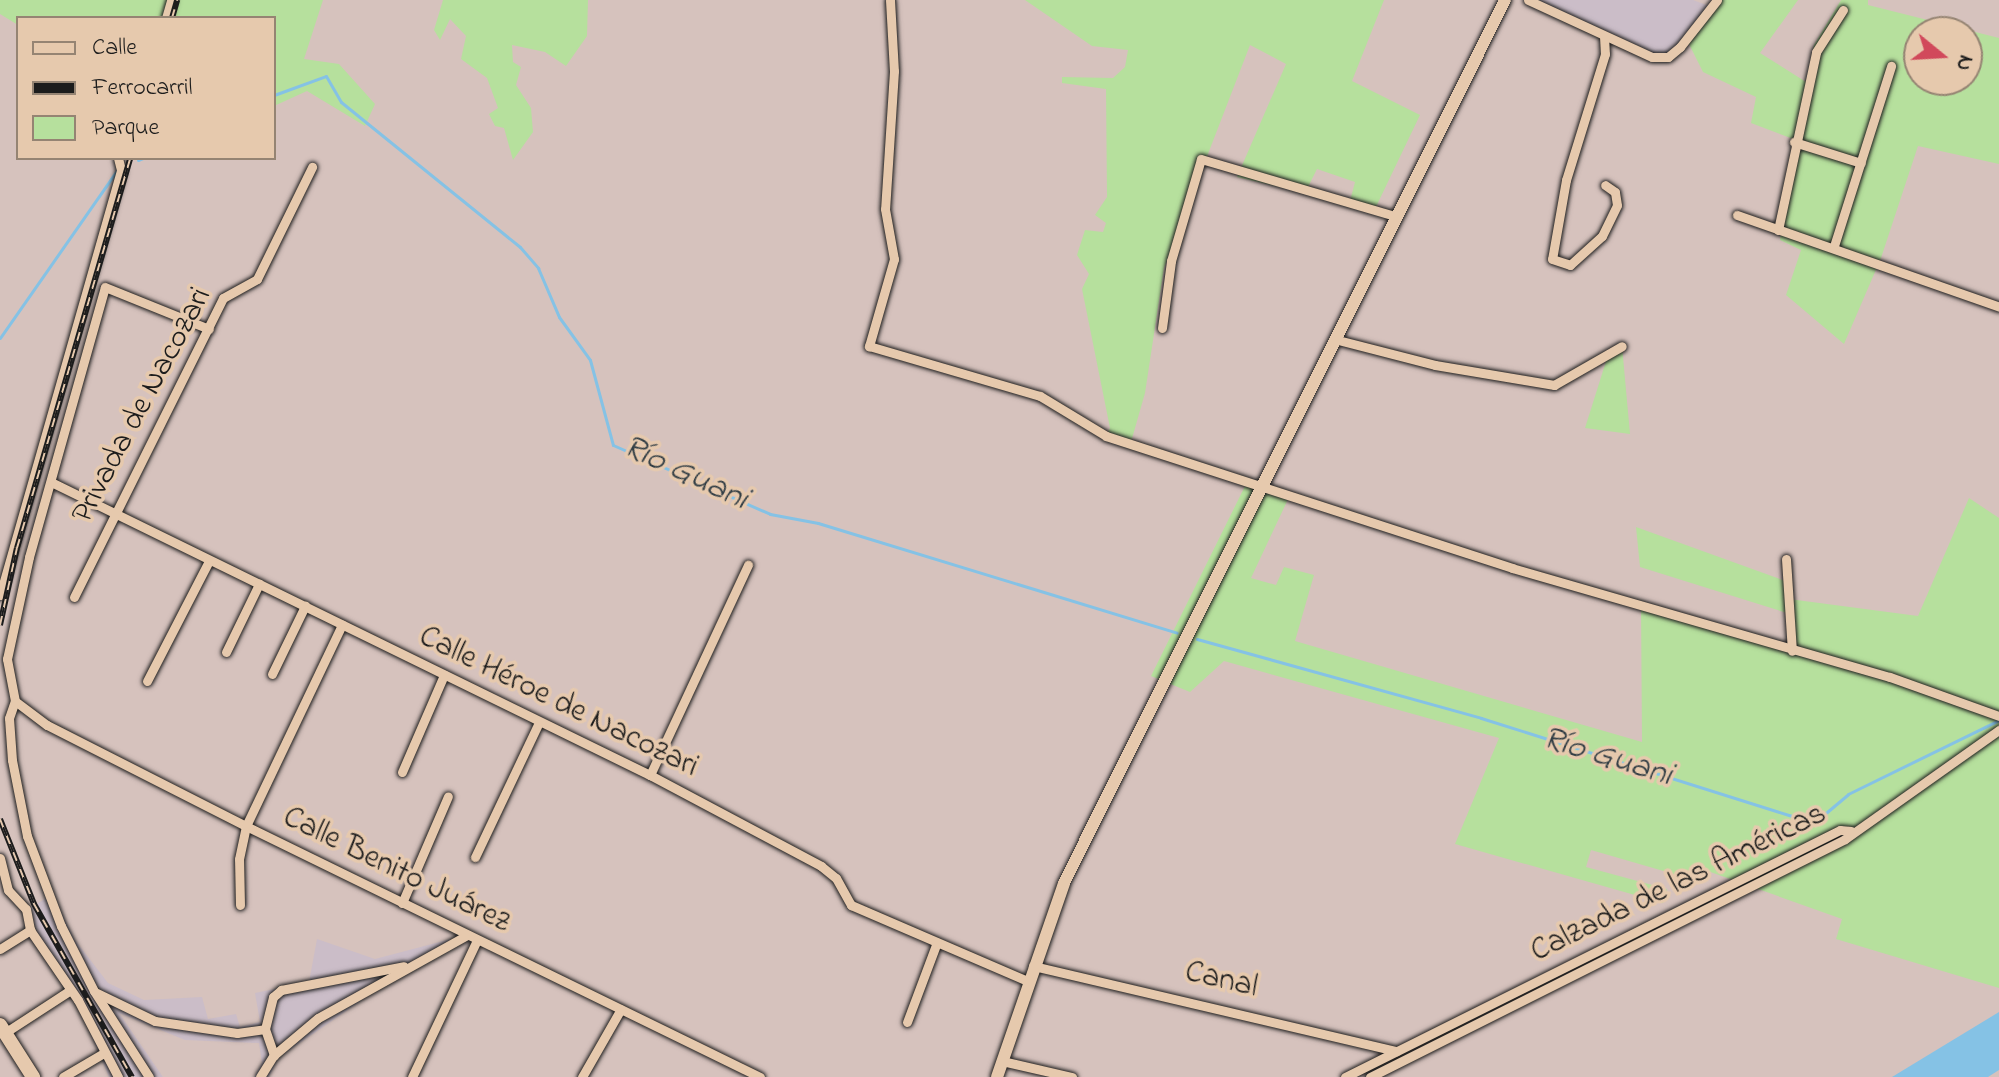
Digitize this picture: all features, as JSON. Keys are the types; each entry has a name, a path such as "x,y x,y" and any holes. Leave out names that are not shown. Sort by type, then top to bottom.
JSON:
{"main road":[{"path":"997,1077 1064,883 1505,0"},
{"path":"2,1031 33,1077"}],"street":[{"path":"890,0 894,71 885,209 894,259 869,346 1040,396 1106,436 1512,568 1997,715"},
{"path":"1528,0 1652,57 1668,57 1717,0"},
{"path":"1778,230 1794,142 1816,52 1843,10"},
{"path":"1604,36 1605,54 1566,180 1552,259 1570,265 1602,236 1617,205 1615,192 1605,185"},
{"path":"1834,246 1891,66"},
{"path":"1794,142 1861,163"},
{"path":"1162,328 1171,261 1201,159 1395,216"},
{"path":"0,595 121,170 118,160"},
{"name":"Privada de Nacozari","path":"74,597 229,291 245,290 257,279 312,167"},
{"path":"1737,215 1834,246 1999,307"},
{"path":"149,1077 94,991 61,926 27,836 12,760 9,718 15,701 9,640 105,287 209,329"},
{"path":"1334,339 1435,365 1554,385 1622,346"},
{"name":"Calle Héroe de Nacozari","path":"51,482 650,775 821,866 836,878 851,905 1030,982"},
{"path":"1786,559 1792,651"},
{"path":"147,681 209,561"},
{"path":"650,775 748,565"},
{"path":"226,652 259,584"},
{"path":"272,674 305,606"},
{"path":"240,905 239,859 246,826 342,625"},
{"path":"402,772 444,675"},
{"name":"Calle Benito Juárez","path":"15,701 47,725 246,826 760,1077"},
{"path":"475,857 539,722"},
{"name":"Calzada de las Américas","path":"1370,1077 1493,1009 1700,907 1840,830 1851,831 1919,790 1999,730"},
{"path":"402,903 448,796"},
{"path":"0,861 8,890 31,918 30,930 85,1014 102,1054 118,1077"},
{"path":"0,949 30,930"},
{"path":"260,1077 274,1055 327,1012 467,935"},
{"path":"412,1077 477,940"},
{"path":"907,1022 937,942"},
{"path":"274,1055 265,1029 273,997 281,990 407,966"},
{"name":"Canal","path":"1033,966 1396,1051"},
{"path":"2,1031 69,991"},
{"path":"94,991 155,1021 237,1033 265,1029"},
{"path":"582,1077 621,1009"},
{"name":"Calzada de las Américas","path":"1345,1077 1493,1009"},
{"path":"63,1077 102,1054"},
{"path":"1002,1061 1072,1077"}],"shaded area":[{"path":"1528,0 1693,0 1709,6 1668,57 1652,57"},
{"path":"53,894 75,940 108,983 144,1000 202,997 208,1019 236,1014 240,1027 260,1022 255,993 309,982 317,939 375,959 451,939 278,1058 269,1077 254,1077 262,1063 259,1043 185,1040 119,1013 163,1077 109,1077 71,987 38,935 30,908"}],"green space":[{"path":"0,0 323,0 304,59 339,64 375,104 365,126 307,91 276,105 276,16 16,16 16,24 0,14"},
{"path":"443,0 588,0 587,36 566,66 545,52 512,45 513,62 521,67 516,85 531,108 533,132 513,160 504,128 495,126 489,114 498,108 487,78 461,59 466,36 450,19 440,40 434,30"},
{"path":"1025,0 1384,0 1352,81 1420,115 1374,211 1350,201 1355,182 1317,169 1305,193 1237,177 1286,64 1250,45 1164,268 1145,393 1131,442 1106,436 1110,428 1082,289 1089,274 1077,255 1085,230 1103,232 1106,223 1095,215 1107,197 1106,89 1062,83 1062,77 1113,78 1125,67 1128,50 1092,46"},
{"path":"1717,0 1798,0 1760,53 1806,82 1814,45 1841,0 1868,0 1868,5 1912,16 1903,16 1903,96 1983,96 1983,34 1999,38 1999,164 1918,146 1881,258 1844,344 1786,295 1801,250 1780,240 1793,139 1751,123 1756,97 1703,72 1687,40"},
{"path":"1622,346 1630,434 1585,428 1608,355"},
{"path":"1248,480 1290,495 1251,578 1276,585 1284,567 1314,575 1295,641 1642,742 1641,607 1791,650 1790,614 1640,567 1636,527 1788,582 1789,599 1918,616 1969,498 1999,518 1999,988 1836,939 1842,919 1702,869 1698,881 1591,850 1586,867 1667,889 1663,903 1455,844 1499,738 1224,661 1190,692 1151,676"}],"water":[{"path":"1999,1012 1999,1070 1988,1077 1892,1077"}],"waterway":[{"name":"Río Guani","path":"276,94 326,76 341,102 520,247 538,268 559,317 590,360 613,445 770,514 818,523 1177,633"},
{"name":"Río Guani","path":"0,338 117,170"},
{"name":"Río Guani","path":"1197,639 1481,718 1792,816 1821,817 1848,794 1999,720"}],"railway":[{"path":"173,16 177,0"},
{"path":"0,625 17,548 129,160"},
{"path":"0,819 34,904 132,1077"}]}
